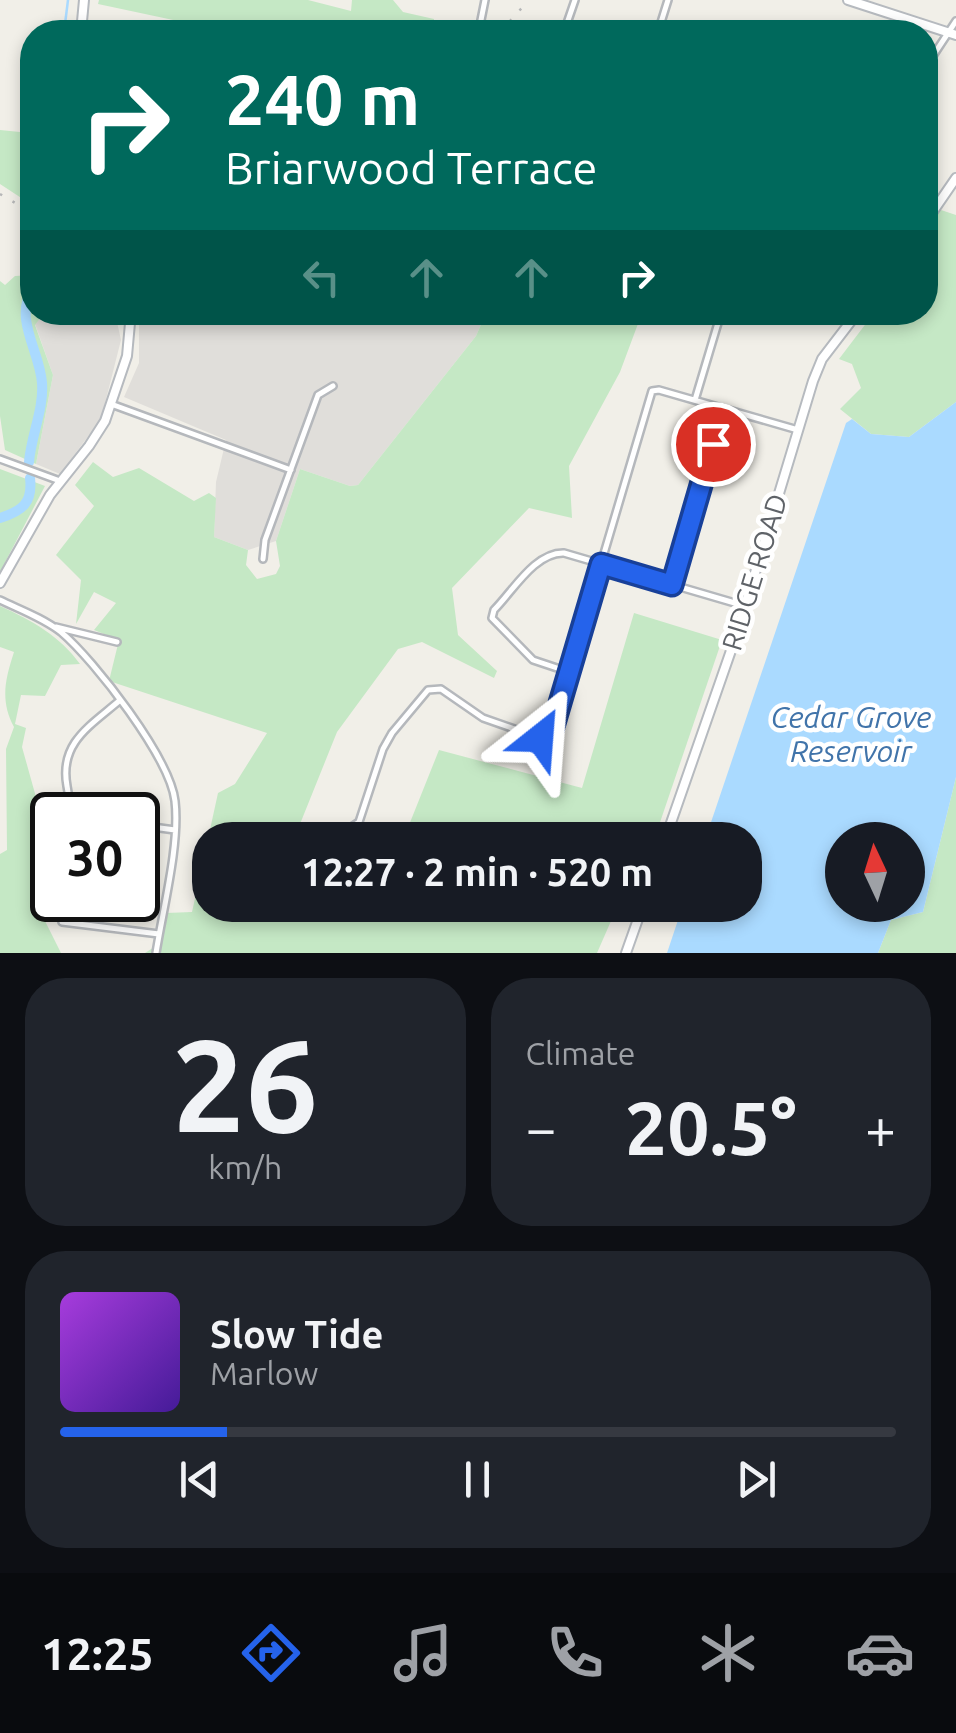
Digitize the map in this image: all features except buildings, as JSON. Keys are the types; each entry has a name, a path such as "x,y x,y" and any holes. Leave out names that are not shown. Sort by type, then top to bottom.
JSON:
{"main road":[{"path":"848,0 909,20"},
{"path":"938,204 956,178"},
{"path":"0,582 60,481 90,446 112,404 127,356 129,325"},
{"name":"RIDGE ROAD","path":"671,822 745,606 813,382 822,359 848,325"},
{"path":"626,953 637,922"}],"street":[{"path":"481,20 486,0"},
{"path":"952,34 956,21"},
{"path":"695,400 717,325"},
{"path":"264,559 265,540 318,395 334,386"},
{"path":"359,822 387,741 428,690 444,690 470,712 496,724 542,738 552,730 650,394 657,389 798,430"},
{"path":"112,404 291,470"},
{"path":"672,585 723,408"},
{"path":"0,459 60,481"},
{"path":"570,672 530,657 494,622 492,615 540,561 551,554 564,553 745,606"},
{"path":"0,600 53,626 67,638 120,701 166,768 174,798 175,830 156,953"},
{"path":"53,626 117,642"},
{"path":"69,792 65,760 82,733 120,701"},
{"path":"160,828 175,830"},
{"path":"62,922 159,934"}],"shaded area":[{"path":"35,325 118,325 121,340 101,419 60,474 36,464 53,375"},
{"path":"139,325 481,325 358,485 350,486 300,469 276,541 248,550 214,537 216,482 226,440 124,397 139,363"}],"green space":[{"path":"99,0 308,0 351,11 352,0 393,0 403,12 434,20 173,20 98,4"},
{"path":"0,130 20,132 20,197 0,184"},
{"path":"938,209 956,215 956,402 909,437 871,434 840,409 861,388 852,364 839,359 865,325 938,325"},
{"path":"20,276 20,325 35,325 53,375 36,464 5,450 0,416 0,281 5,285"},
{"path":"481,325 638,325 620,372 569,466 572,518 529,508 452,588 458,635 497,671 494,678 422,642 398,649 337,732 301,822 212,822 218,793 235,784 267,733 109,681 119,640 94,630 116,603 94,592 76,624 81,580 56,555 94,506 75,485 93,462 113,477 139,468 194,501 209,493 216,498 214,537 248,550 246,565 257,579 276,574 280,566 276,541 300,469 350,486 358,485"},
{"path":"0,469 45,486 0,572"},
{"path":"0,606 44,630 80,664 61,665 45,696 21,695 15,724 26,728 22,747 35,792 30,792 30,922 46,922 61,953 0,953 0,854 7,850 6,749 14,727 5,690 14,652 0,647"},
{"path":"634,613 722,640 660,822 410,822 439,750 582,788"},
{"path":"956,777 956,953 878,953 890,922 925,922 925,904"},
{"path":"192,912 192,922 611,922 597,953 145,953 162,942 166,913"}],"water":[{"name":"Cedar Grove Reservoir","path":"956,402 956,777 925,904 925,822 825,822 825,922 890,922 878,953 667,953 677,922 762,922 762,822 711,822 846,423 852,419 871,434 909,437"}],"waterway":[{"path":"66,20 68,0"},
{"path":"27,325 42,393 29,462"},
{"path":"0,518 28,500 30,478"}],"railway":[{"path":"511,20 529,0"},
{"path":"0,194 20,206"}],"route":[{"path":"540,738 547,737 552,730 601,564 672,585 713,444"}]}
